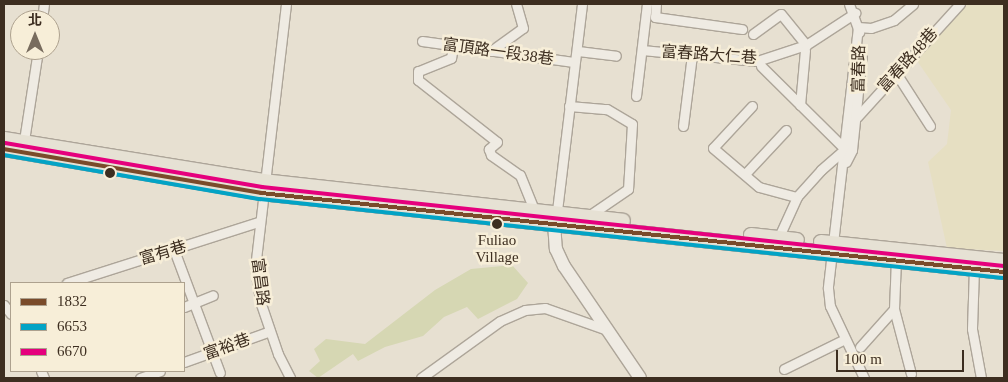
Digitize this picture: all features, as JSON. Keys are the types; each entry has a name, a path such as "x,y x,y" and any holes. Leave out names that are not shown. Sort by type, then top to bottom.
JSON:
{"main road":[{"path":"4,139 23,149"},
{"path":"4,149 23,149 262,187 776,243 1004,261"},
{"path":"262,187 534,209 557,218 587,217 776,243"},
{"path":"835,248 896,259 1004,272"}],"street":[{"name":"富昌路","path":"286,4 262,187 255,268 261,304 290,378"},
{"path":"491,52 523,28 516,4"},
{"path":"582,4 557,218 556,249 636,377"},
{"path":"636,96 647,4"},
{"path":"656,4 655,17 742,29"},
{"name":"富春路","path":"843,167 852,150 862,55 855,13 849,4"},
{"path":"858,27 871,28 894,20 913,4"},
{"name":"富春路48巷","path":"856,117 960,4"},
{"name":"富春路大仁巷","path":"642,50 757,61 805,47 855,13"},
{"path":"753,34 781,14 805,47 800,105"},
{"name":"富春路","path":"858,27 835,248 828,288 830,306 864,378"},
{"name":"富頂路一段38巷","path":"422,41 574,62"},
{"path":"453,46 451,58 418,71 418,80 497,142 490,149 491,155 520,175 534,209"},
{"path":"578,51 616,56"},
{"path":"683,126 692,55"},
{"path":"23,149 36,60"},
{"path":"761,66 845,149 820,170 797,197 776,243"},
{"path":"896,73 930,126"},
{"path":"570,106 607,109 632,124 628,189 587,217"},
{"path":"752,106 713,148 759,187 797,197"},
{"path":"745,174 786,130"},
{"name":"富有巷","path":"70,282 258,222"},
{"path":"174,250 220,373"},
{"path":"896,259 894,310 911,374"},
{"path":"974,268 972,329 981,378"},
{"path":"185,306 213,295"},
{"path":"421,378 500,321 525,310 545,308 607,330"},
{"path":"860,348 894,310"},
{"name":"富裕巷","path":"185,362 270,331"},
{"path":"784,369 845,339"},
{"path":"140,378 157,372"}],"shaded area":[{"path":"953,4 1004,4 1004,251 947,248 928,162 947,144 951,110 913,55"}],"green space":[{"path":"512,265 528,283 517,299 478,319 467,307 444,317 423,336 385,347 358,361 353,354 318,378 309,371 320,361 314,349 326,339 365,344 435,290 471,269"}],"transit line":[{"name":"6670","path":"5,143 262,187 1004,266"},
{"name":"1832","path":"4,149 261,193 1004,272"},
{"name":"6653","path":"4,155 260,199 1003,278"}],"place":[{"name":"Fuliao Village","path":"497,224"}]}
